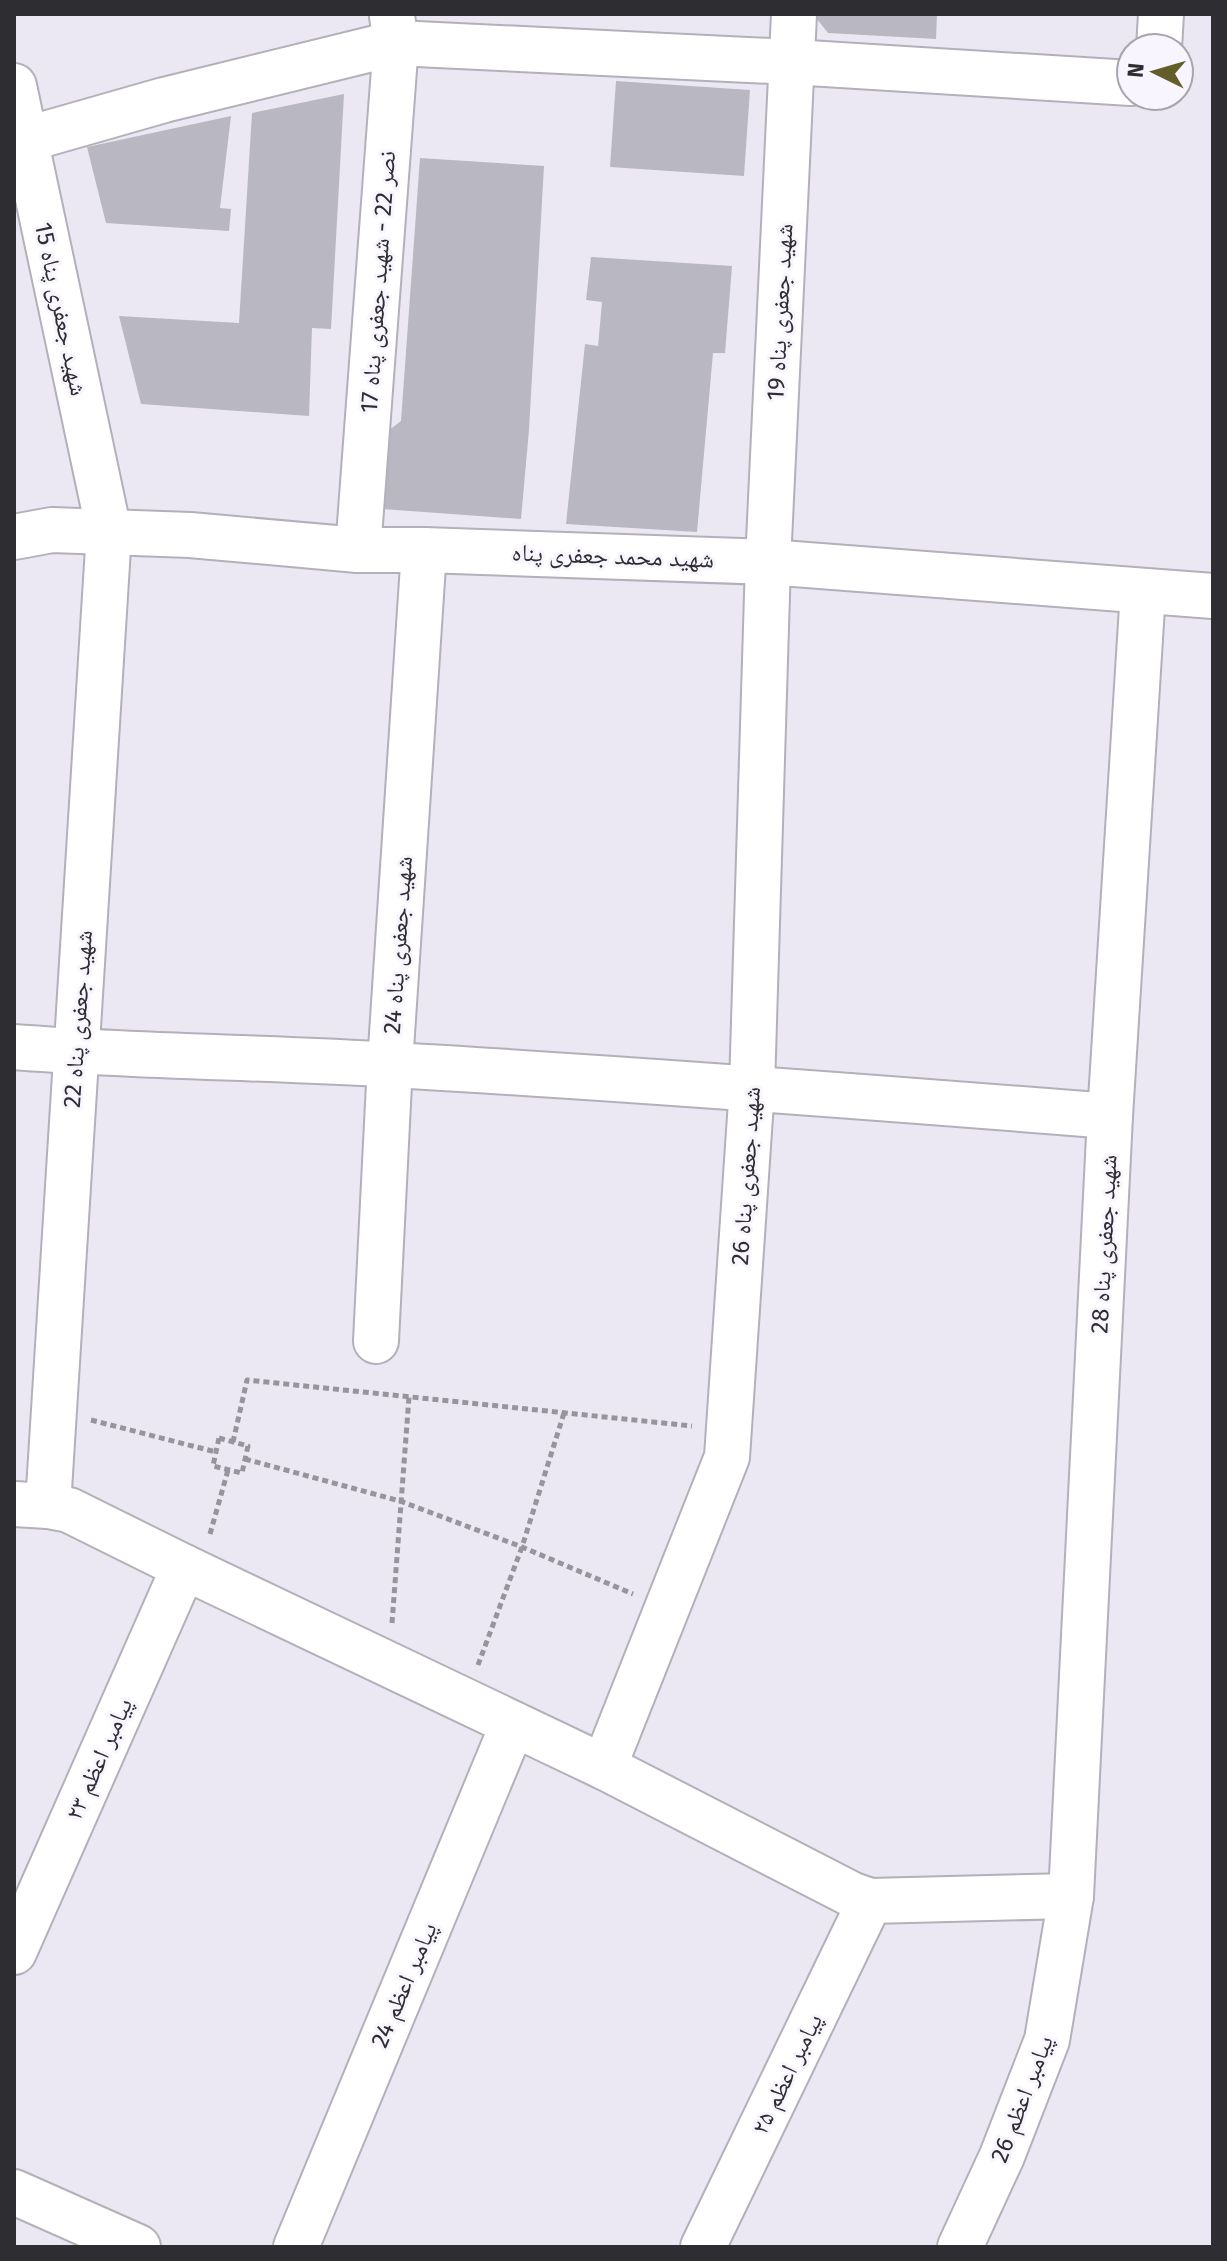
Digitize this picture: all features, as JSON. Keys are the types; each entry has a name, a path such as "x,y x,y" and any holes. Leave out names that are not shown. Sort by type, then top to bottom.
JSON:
{"street":[{"name":"شهید جعفری پناه 19","path":"768,562 794,14"},
{"path":"24,140 394,29 792,62 1115,82"},
{"name":"نصر 22 - شهید جعفری پناه 17","path":"358,550 394,29"},
{"name":"شهید جعفری پناه 15","path":"14,86 109,532"},
{"name":"شهید محمد جعفری پناه","path":"14,537 52,530 190,535 358,550 768,562 1213,596"},
{"name":"شهید جعفری پناه 22","path":"31,1505 76,1052 109,532"},
{"name":"شهید جعفری پناه 24","path":"376,1341 390,1064 424,550"},
{"name":"شهید جعفری پناه 26","path":"604,1767 727,1457 752,1087 768,562"},
{"name":"شهید جعفری پناه 28","path":"1071,1896 1110,1116 1143,591"},
{"path":"14,1047 390,1064 752,1087 1110,1116"},
{"path":"31,1505 69,1510 190,1549 513,1724 604,1767 853,1895 870,1901 1071,1896"},
{"name":"پیامبر اعظم ۲۳","path":"14,1952 190,1549"},
{"name":"پیامبر اعظم 24","path":"296,2247 513,1724"},
{"name":"پیامبر اعظم 26","path":"960,2247 1002,2156 1047,2040 1071,1896"},
{"name":"پیامبر اعظم ۲۵","path":"703,2247 870,1901"},
{"path":"14,2192 138,2247"}],"path":[{"path":"233,1442 247,1380 693,1426 688,1440"},
{"path":"378,1617 392,1624 409,1397"},
{"path":"491,1671 478,1665 522,1547 564,1413"},
{"path":"79,1416 216,1452"},
{"path":"219,1438 248,1446 242,1473 213,1466 216,1452 219,1438"},
{"path":"245,1459 400,1501 522,1547 635,1595 640,1581"},
{"path":"190,1549 209,1538 228,1470"}],"building":[{"path":"817,14 937,14 936,39 828,33 817,19"},
{"path":"616,81 750,90 744,176 610,167"},
{"path":"344,94 331,329 312,328 309,416 141,404 119,316 239,323 252,113"},
{"path":"231,116 220,208 231,209 229,231 106,223 87,147"},
{"path":"420,158 544,166 521,519 382,509 389,430 401,421"},
{"path":"591,257 732,266 725,353 713,353 697,532 566,524 585,344 598,346 602,302 586,300"}]}
